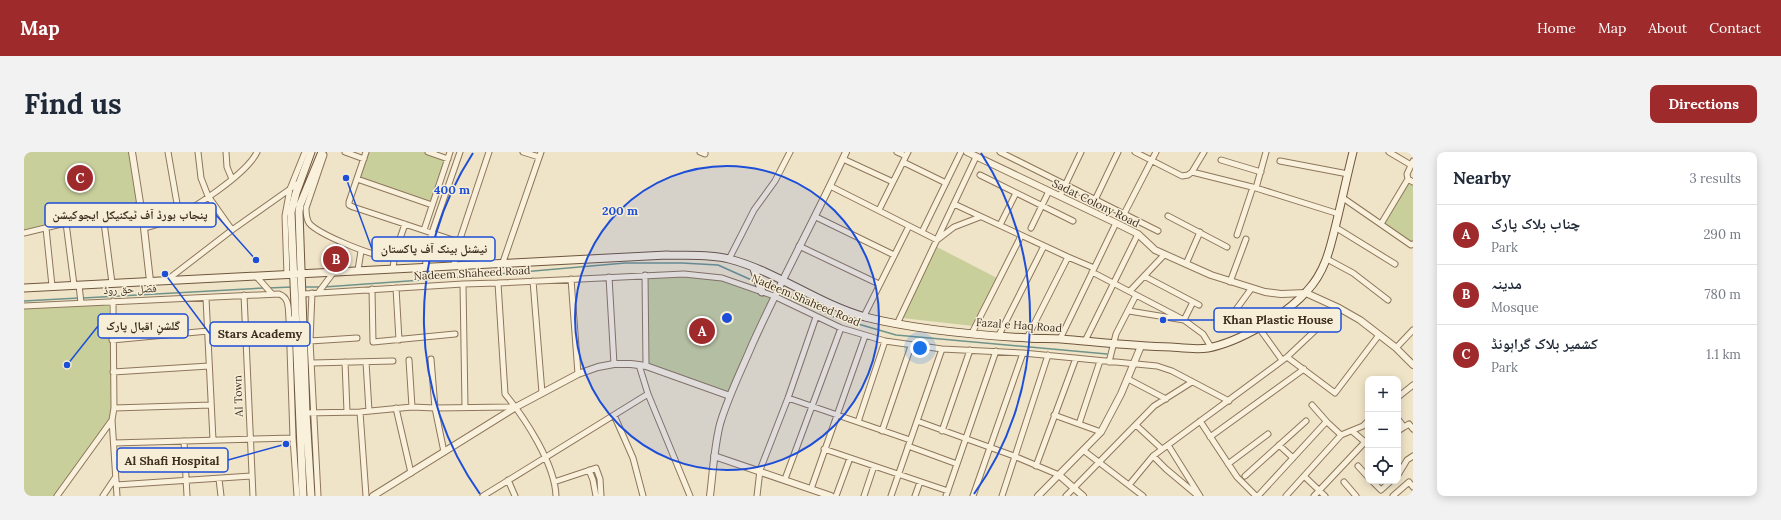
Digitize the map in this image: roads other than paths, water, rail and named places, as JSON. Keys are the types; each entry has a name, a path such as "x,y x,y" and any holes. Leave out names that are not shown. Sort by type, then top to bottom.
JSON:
{"main road":[{"path":"303,496 292,319 294,291 291,276 291,212 311,152"},
{"path":"311,496 309,413 299,223 300,205 322,152"},
{"path":"1306,293 1317,278 1327,259 1343,198 1352,152"},
{"name":"Nadeem Shaheed Road","path":"302,277 358,270 667,255 729,259"},
{"name":"Fazal e Haq Road","path":"729,259 844,310 897,324 1027,338 1060,339 1141,346 1211,347 1259,328 1306,293"},
{"path":"754,269 762,291"},
{"name":"فضل حق روڈ","path":"24,288 256,276 302,277"}],"street":[{"path":"132,152 144,228 150,281"},
{"path":"168,152 179,215"},
{"path":"226,152 227,167 232,179"},
{"path":"144,228 167,221 208,196 240,174 257,152"},
{"path":"291,276 285,216 290,189 304,152"},
{"path":"325,152 306,208 307,219 317,230 361,251 387,256 395,252 425,253"},
{"path":"345,152 364,159"},
{"path":"366,152 349,205 460,242"},
{"path":"428,152 448,159"},
{"path":"424,230 450,152"},
{"path":"426,266 425,253 460,152"},
{"path":"454,265 488,152"},
{"path":"503,262 540,155 523,152"},
{"path":"700,152 704,154 705,152"},
{"path":"729,259 754,210 775,180 790,152"},
{"path":"710,496 714,456 720,424 730,396 774,295 816,216 846,152"},
{"path":"879,210 907,154 897,152"},
{"path":"922,232 961,152"},
{"name":"Sadat Colony Road","path":"967,152 1138,234 1164,255 1251,289 1281,294 1306,293"},
{"path":"1000,152 1158,231"},
{"path":"1060,196 1081,152"},
{"path":"1095,200 1118,152"},
{"path":"1135,152 1182,176 1188,175 1192,172 1204,152"},
{"path":"1124,214 1156,152"},
{"path":"1237,235 1261,172 1266,152"},
{"path":"1381,224 1408,179 1407,174 1412,163 1389,152"},
{"path":"196,153 201,178 208,196 232,230"},
{"path":"897,324 976,157"},
{"path":"843,159 893,182"},
{"path":"1221,160 1261,172"},
{"path":"1280,161 1348,174"},
{"path":"903,162 946,183"},
{"path":"1192,172 1255,188 1339,214"},
{"path":"980,175 1073,221"},
{"path":"357,179 432,205"},
{"path":"1408,179 1413,182"},
{"path":"167,280 232,230 300,182"},
{"path":"830,186 937,240"},
{"path":"1031,228 1049,191"},
{"path":"1000,225 1016,193"},
{"path":"1343,198 1411,245 1413,244"},
{"path":"954,204 1093,270 1114,283 1184,320 1203,334 1211,347"},
{"path":"24,233 140,205"},
{"path":"103,215 112,283"},
{"path":"816,216 894,255"},
{"path":"1168,216 1227,247"},
{"path":"937,240 954,227 980,217"},
{"path":"299,223 307,219"},
{"path":"66,223 76,285 80,293 81,302"},
{"path":"1060,339 1116,223"},
{"path":"393,268 395,252 405,224"},
{"path":"864,316 909,226"},
{"path":"1335,227 1394,264"},
{"path":"46,228 52,286"},
{"path":"1186,264 1200,232"},
{"path":"1085,342 1138,234"},
{"path":"972,333 1021,236"},
{"path":"1230,282 1246,239"},
{"path":"799,246 880,284"},
{"path":"999,335 1044,246"},
{"path":"358,270 361,251"},
{"path":"1130,291 1164,255"},
{"path":"1027,338 1068,258"},
{"path":"1327,259 1353,273 1388,300"},
{"path":"318,496 309,413 312,363 310,341 316,292 333,273"},
{"name":"Nadeem Shaheed Road","path":"303,292 645,275 684,274 722,278 774,295 841,328 885,341 942,349 1048,355 1157,366 1172,371 1229,401"},
{"path":"645,275 646,366"},
{"path":"256,276 271,292 281,295 286,299 292,319 293,438 297,496"},
{"path":"1144,276 1199,305"},
{"path":"609,277 614,364"},
{"path":"571,279 578,374"},
{"path":"534,281 542,393"},
{"path":"498,283 505,394 516,407 545,457 554,482 556,496"},
{"path":"463,284 465,407"},
{"path":"396,288 400,340"},
{"path":"372,289 373,342 455,334"},
{"path":"1222,323 1234,311 1251,289"},
{"name":"فضل حق روڈ","path":"24,306 81,302 206,298 271,292"},
{"path":"1306,293 1339,308 1360,320 1396,348 1413,364"},
{"name":"AI Town","path":"244,295 249,438 253,496"},
{"path":"1109,362 1112,343 1136,295"},
{"path":"206,298 210,405 213,440"},
{"path":"113,301 112,340 114,408 112,420 117,496"},
{"path":"1184,320 1193,302"},
{"path":"1129,485 1153,456 1287,357 1339,308"},
{"path":"1129,311 1184,320"},
{"path":"757,496 760,470 788,398 816,317"},
{"path":"785,479 841,328"},
{"path":"1259,328 1282,360"},
{"path":"1396,348 1413,330"},
{"path":"112,340 208,331"},
{"path":"1287,357 1335,393 1379,334"},
{"path":"811,489 865,336"},
{"path":"310,341 357,338"},
{"path":"858,422 885,341"},
{"path":"882,431 912,346"},
{"path":"1038,496 1101,432 1110,418 1141,346"},
{"path":"891,496 942,349"},
{"path":"942,431 970,350"},
{"path":"824,449 920,482 947,494 996,351"},
{"path":"973,496 1022,353"},
{"path":"1002,496 1048,355"},
{"path":"1036,466 1076,358"},
{"path":"432,359 435,408 444,452"},
{"path":"409,360 412,406"},
{"path":"312,363 393,361"},
{"path":"1079,424 1100,361"},
{"path":"345,362 347,412"},
{"path":"366,362 369,411"},
{"path":"373,496 516,407 578,374 598,367 614,364 646,366 730,396"},
{"path":"639,365 648,394 690,496"},
{"path":"113,372 209,366"},
{"path":"1210,436 1304,369"},
{"path":"1128,379 1166,399"},
{"path":"1066,496 1100,463 1154,406 1192,382"},
{"path":"1401,395 1413,385"},
{"path":"483,496 648,394"},
{"path":"788,398 882,431 957,464"},
{"path":"114,408 210,405"},
{"path":"1312,405 1326,422 1341,435"},
{"path":"309,413 360,412 412,406 435,408 516,407"},
{"path":"396,408 411,473"},
{"path":"360,412 366,496"},
{"path":"614,415 633,458 643,496"},
{"path":"1054,415 1101,432"},
{"path":"57,496 112,420"},
{"path":"917,421 1014,456 1059,476 1083,496"},
{"path":"1200,421 1237,477 1257,496 1326,422"},
{"path":"1245,476 1306,421"},
{"path":"1286,496 1341,435 1352,431 1365,423"},
{"path":"1401,423 1404,427"},
{"path":"1136,424 1162,450"},
{"path":"1401,430 1409,424 1413,429"},
{"path":"1314,496 1365,442 1352,431"},
{"path":"1228,464 1268,434"},
{"path":"114,443 184,442 249,438 293,438"},
{"path":"184,442 187,496"},
{"path":"1168,445 1199,496"},
{"path":"1279,445 1293,458"},
{"path":"1083,450 1143,496"},
{"path":"714,456 760,470 831,496"},
{"path":"1153,456 1166,469 1199,496"},
{"path":"1401,465 1413,456"},
{"path":"836,496 850,458"},
{"path":"864,496 874,466"},
{"path":"1358,466 1365,474"},
{"path":"554,482 596,468 600,479 601,496"},
{"path":"589,470 593,480 596,496"},
{"path":"116,485 251,476"},
{"path":"1304,476 1325,496"},
{"path":"103,496 115,478"},
{"path":"219,479 221,496"},
{"path":"508,480 515,496"},
{"path":"915,496 920,482"},
{"path":"1344,482 1356,496"},
{"path":"1393,496 1409,482 1412,485"},
{"path":"1375,484 1381,490 1388,484"}],"waterway":[{"path":"324,287 625,263 682,263 718,265 756,282"},
{"path":"761,284 776,290"},
{"path":"268,288 292,287"},
{"path":"304,287 320,287"},
{"path":"83,298 264,288"},
{"path":"780,292 834,317 896,335 1107,354"},
{"path":"24,301 79,298"}],"place":[{"name":"کشمیر بلاک ﮔﺮﺍﮨﻮﻧﮉ","path":"80,178"},
{"name":"نیشنل بینک آف پاکستان","path":"346,178"},
{"name":"مدینہ","path":"336,259"},
{"name":"پنجاب بورڈ آف ٹیکنیکل ایجوکیشن","path":"256,260"},
{"name":"Stars Academy","path":"165,274"},
{"name":"Khan Plastic House","path":"1163,320"},
{"name":"چناب بلاک پارک","path":"702,331"},
{"name":"گلشنِ اقبال پارک","path":"67,365"},
{"name":"Al Shafi Hospital","path":"286,444"}]}
